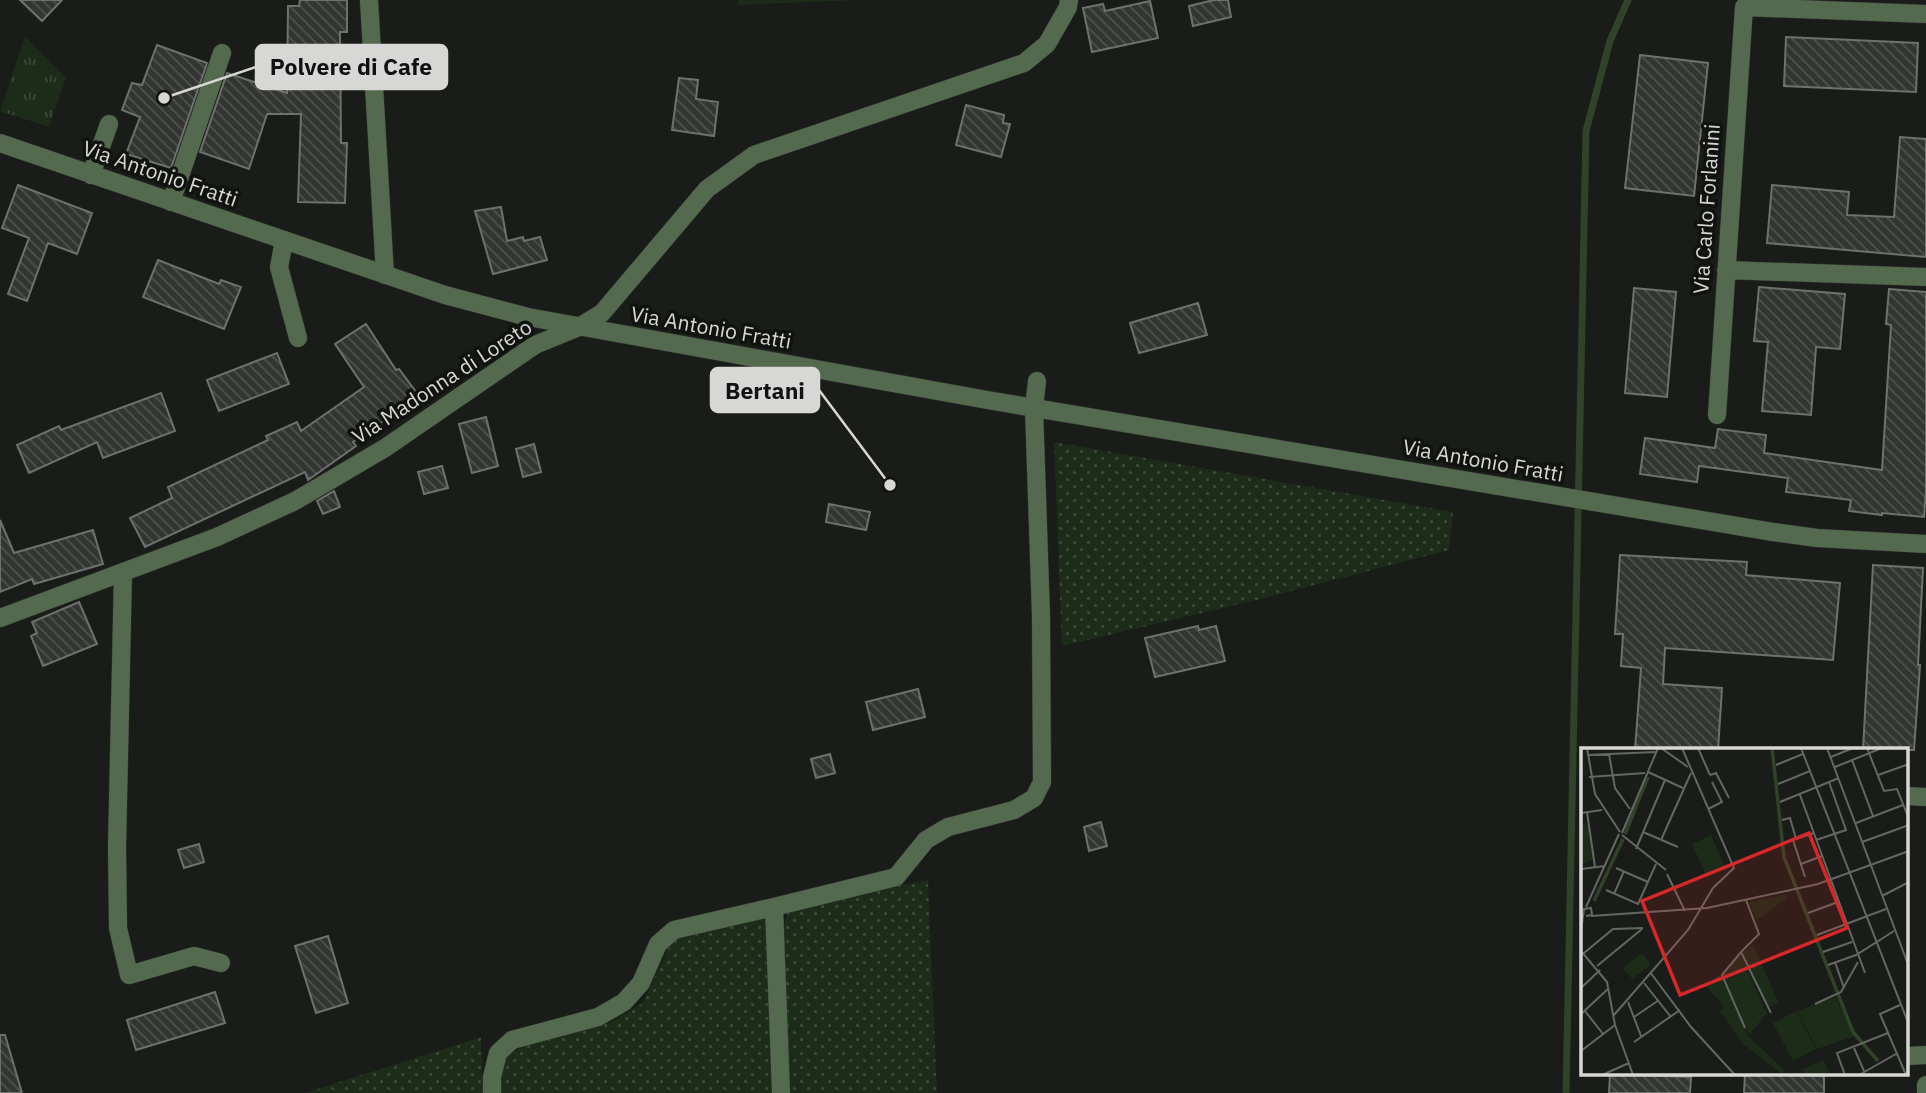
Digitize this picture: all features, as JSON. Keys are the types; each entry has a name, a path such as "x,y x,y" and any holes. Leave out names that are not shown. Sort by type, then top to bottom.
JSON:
{"street":[{"path":"369,0 385,275"},
{"name":"Via Madonna di Loreto","path":"0,618 217,537 295,501 385,448 534,345 579,327 602,313 707,189 754,155 1024,63 1047,44 1068,7 1069,0"},
{"path":"1777,4 1926,14"},
{"name":"Via Carlo Forlanini","path":"1717,415 1744,7 1777,4"},
{"path":"171,202 222,53"},
{"path":"91,174 109,124"},
{"name":"Via Antonio Fratti","path":"0,143 385,275 528,317 1034,408 1602,504 1817,538 1926,544"},
{"path":"284,240 279,267 298,338"},
{"path":"1726,270 1926,277"},
{"path":"492,1093 492,1077 498,1053 512,1040 598,1017 624,1002 641,983 658,944 674,930 897,877 926,840 948,827 1014,810 1034,798 1042,782 1041,617 1034,408 1037,381"},
{"path":"123,573 117,847 118,928 129,975 194,956 221,963"},
{"path":"774,907 781,1093"},
{"path":"1926,1086 1926,1093"}],"green space":[{"path":"738,0 859,0 738,5"},
{"path":"25,36 66,78 49,127 0,111"},
{"path":"1054,442 1453,512 1449,550 1257,600 1062,646"},
{"path":"928,880 937,1093 789,1093 783,929 788,912 804,905"},
{"path":"765,915 772,1093 500,1093 504,1058 520,1048 609,1023 643,1003 673,938"},
{"path":"481,1037 483,1093 305,1093"}],"building":[{"path":"20,0 62,0 42,21"},
{"path":"300,0 347,0 347,32 340,32 341,143 347,143 345,203 298,202 301,114 267,114 249,169 200,152 227,73 287,93 288,6 299,6"},
{"path":"1214,0 1228,0 1231,17 1193,26 1189,6"},
{"path":"1150,1 1158,38 1092,52 1083,8 1103,4 1105,11"},
{"path":"1786,37 1918,43 1916,92 1784,86"},
{"path":"157,45 207,63 171,168 126,154 140,117 122,110 132,83 142,85"},
{"path":"1640,55 1708,63 1694,196 1625,188"},
{"path":"679,78 698,80 696,99 718,102 714,136 672,130"},
{"path":"966,105 1004,115 1003,123 1010,124 1001,157 956,145"},
{"path":"1900,137 1926,139 1926,257 1767,243 1772,185 1849,192 1847,215 1894,217"},
{"path":"18,185 92,213 77,254 48,243 27,301 8,294 29,238 2,228"},
{"path":"501,207 507,241 540,237 547,260 493,274 475,211"},
{"path":"158,260 219,284 221,280 241,287 224,329 143,297"},
{"path":"1759,287 1845,294 1840,349 1816,347 1811,415 1762,411 1768,342 1754,341"},
{"path":"1634,288 1676,292 1667,397 1625,393"},
{"path":"1889,289 1926,292 1924,517 1849,511 1851,500 1786,492 1788,478 1699,466 1697,482 1640,474 1645,438 1715,448 1718,429 1766,435 1764,453 1882,470 1891,325 1886,324"},
{"path":"1198,303 1207,335 1139,353 1130,323"},
{"path":"366,324 396,370 399,369 419,396 353,442 356,446 308,480 305,472 145,547 130,518 172,498 168,487 268,440 266,436 297,422 301,431 364,387 335,344"},
{"path":"277,353 289,384 219,411 207,380"},
{"path":"161,393 175,431 103,458 97,442 29,473 17,445 59,426 61,430"},
{"path":"486,417 498,466 472,473 459,424"},
{"path":"534,444 541,472 523,477 516,449"},
{"path":"442,466 448,488 424,494 418,472"},
{"path":"334,491 340,507 323,514 317,501"},
{"path":"829,504 870,512 866,530 826,522"},
{"path":"0,520 14,553 93,530 103,564 34,584 32,579 0,592"},
{"path":"1620,555 1747,562 1746,575 1840,583 1833,660 1665,648 1663,684 1722,688 1718,748 1635,748 1641,668 1621,666 1623,634 1615,634"},
{"path":"1873,565 1923,568 1914,750 1863,748"},
{"path":"79,602 97,644 43,666 31,636 37,633 32,622"},
{"path":"1198,626 1199,630 1216,626 1225,661 1155,677 1145,638"},
{"path":"918,689 925,717 873,730 866,702"},
{"path":"830,754 835,773 816,778 811,759"},
{"path":"1101,822 1107,846 1089,851 1084,827"},
{"path":"199,844 204,862 184,868 178,850"},
{"path":"328,936 348,1003 316,1013 295,946"},
{"path":"215,992 225,1023 136,1050 127,1020"},
{"path":"0,1035 5,1035 22,1093 0,1093"},
{"path":"1610,1076 1691,1077 1690,1093 1609,1093"},
{"path":"1745,1076 1824,1076 1824,1093 1744,1093"}],"waterway":[{"path":"1566,1093 1586,131 1610,41 1628,0"}],"place":[{"name":"Polvere di Cafe","path":"164,98"},
{"name":"Bertani","path":"890,485"}]}
